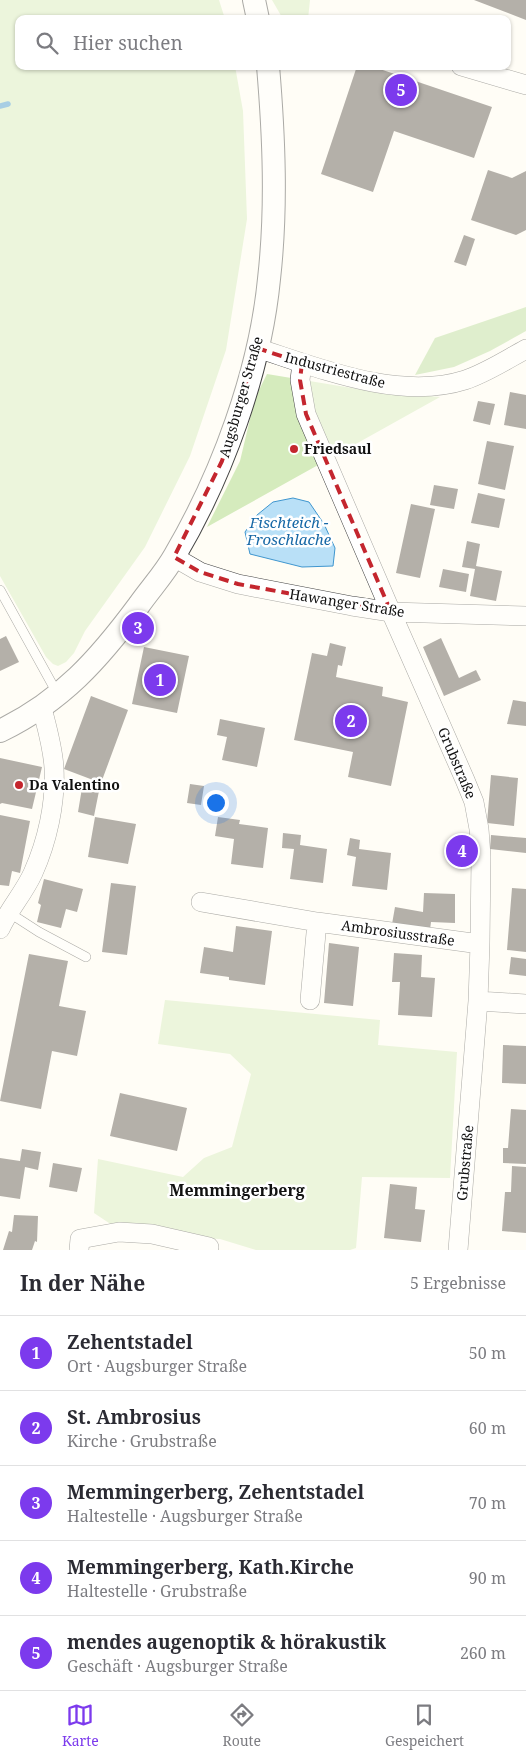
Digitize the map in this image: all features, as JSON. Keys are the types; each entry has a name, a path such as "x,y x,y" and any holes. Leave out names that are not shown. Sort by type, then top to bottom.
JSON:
{"street":[{"path":"254,0 257,15"},
{"name":"Augsburger Straße","path":"0,731 50,702 92,664 118,634 174,557 198,514 222,461 242,403 257,348 269,279 275,171 268,70"},
{"path":"475,70 526,85"},
{"name":"Industriestraße","path":"257,348 302,363 396,386 435,385 465,380 526,349"},
{"name":"Grubstraße","path":"302,363 300,380 306,414 474,802 479,829 480,944 478,1001 458,1250"},
{"name":"Hawanger Straße","path":"174,557 200,572 238,584 352,606 391,612 526,616"},
{"path":"0,929 8,912 32,874 40,855 50,817 54,769 50,702"},
{"name":"Ambrosiusstraße","path":"201,902 317,922 480,944"},
{"path":"310,1000 317,922"},
{"path":"478,1001 526,1004"},
{"path":"79,1250 80,1239 119,1232 152,1234 209,1247"}],"lane":[{"path":"0,590 50,702"},
{"path":"8,912 86,957"}],"highlighted area":[{"path":"257,348 302,363 300,380 306,414 391,612 238,584 200,572 174,557 222,461"}],"green space":[{"path":"0,0 219,0 224,15 15,15 15,70 236,70 243,111 247,219 226,350 190,456 145,547 85,631 74,653 66,662 58,666 46,657 0,576"},
{"path":"272,0 310,0 308,15 281,15"},
{"path":"526,307 526,331 490,351 454,367 415,375 435,338"},
{"path":"267,374 370,391 440,397 207,527 240,461 255,398"},
{"path":"165,1000 380,1020 378,1045 457,1052 450,1178 362,1177 356,1248 350,1250 256,1250 220,1239 197,1238 112,1225 94,1213 98,1159 183,1177 204,1158 232,1147 251,1074 230,1054 158,1044"}],"water":[{"name":"Fischteich - Froschlache","path":"293,498 309,502 324,524 335,548 333,566 302,567 250,554 245,532 257,515 273,502"}],"building":[{"path":"474,0 526,0 526,20"},
{"path":"356,70 383,70 492,107 474,158 394,131 373,192 321,174"},
{"path":"488,170 512,178 526,171 526,230 516,235 471,220"},
{"path":"464,235 475,239 466,266 454,262"},
{"path":"510,392 526,395 526,429 504,425"},
{"path":"478,401 495,404 490,425 473,421"},
{"path":"487,441 514,446 505,490 478,484"},
{"path":"434,485 458,489 454,509 430,505"},
{"path":"478,493 505,499 499,528 471,523"},
{"path":"411,504 435,509 420,578 396,573"},
{"path":"467,541 480,544 476,566 502,571 496,601 470,596 475,569 462,567"},
{"path":"443,569 469,574 466,592 439,587"},
{"path":"6,636 19,662 0,671 0,639"},
{"path":"441,638 459,678 476,670 481,680 444,696 423,647"},
{"path":"330,643 346,647 342,666 338,665 336,677 383,687 382,696 408,702 391,786 348,777 353,752 294,740 312,653 327,656"},
{"path":"144,647 189,656 177,713 132,704"},
{"path":"91,696 128,710 101,783 64,769"},
{"path":"513,700 526,702 526,726 507,724"},
{"path":"220,719 265,728 257,767 222,760 227,737 217,735"},
{"name":"Da Valentino","path":"0,758 42,767 32,809 0,804"},
{"path":"491,775 518,778 514,826 487,823"},
{"path":"190,784 204,786 201,805 187,803"},
{"path":"82,788 99,791 94,816 78,812"},
{"path":"0,815 30,821 20,873 12,871 9,886 0,885"},
{"path":"95,817 136,824 128,864 88,857"},
{"path":"218,817 240,820 239,824 268,828 263,868 231,864 234,839 215,836"},
{"path":"283,833 301,835 300,845 327,849 323,883 290,879 294,849 282,848"},
{"path":"491,835 526,838 526,853 490,849"},
{"path":"350,838 360,840 359,849 391,853 387,890 352,886 356,857 347,855"},
{"path":"448,845 459,846 458,853 447,852"},
{"path":"44,879 83,889 77,912 66,909 61,928 37,922 41,905 38,903"},
{"path":"111,883 136,886 127,955 102,952"},
{"path":"512,888 526,889 526,952 507,950"},
{"path":"424,893 455,894 455,923 431,922 430,930 392,924 395,907 423,912"},
{"path":"236,926 272,931 265,985 229,980 229,977 200,973 204,947 233,952"},
{"path":"329,943 359,947 353,1006 324,1003"},
{"path":"394,953 422,955 421,977 435,978 432,1017 398,1015 400,982 392,982"},
{"path":"29,954 68,961 59,1006 86,1011 77,1056 52,1051 41,1109 0,1101"},
{"path":"511,957 526,959 526,976 509,974"},
{"path":"503,1045 526,1046 526,1084 502,1083"},
{"path":"120,1093 187,1108 177,1151 110,1136"},
{"path":"511,1109 526,1110 526,1164 503,1163 503,1148 508,1148"},
{"path":"22,1149 41,1152 38,1170 25,1167 20,1199 0,1196 0,1158 20,1161"},
{"path":"53,1163 82,1168 77,1192 49,1187"},
{"path":"512,1166 526,1167 526,1233 502,1231 505,1192 511,1192"},
{"path":"390,1184 417,1187 415,1209 425,1210 421,1242 384,1238"},
{"path":"14,1215 38,1216 37,1242 35,1241 32,1250 3,1250 9,1231 12,1232"}],"waterway":[{"path":"0,106 8,104"}],"place":[{"name":"mendes augenoptik & hörakustik","path":"401,90"},
{"name":"Friedsaul","path":"294,449"},
{"name":"Memmingerberg, Zehentstadel","path":"138,628"},
{"name":"Zehentstadel","path":"160,680"},
{"name":"St. Ambrosius","path":"351,721"},
{"name":"Da Valentino","path":"19,785"},
{"name":"Memmingerberg, Kath.Kirche","path":"462,851"}],"district":[{"name":"Memmingerberg","path":"237,1190"}]}
